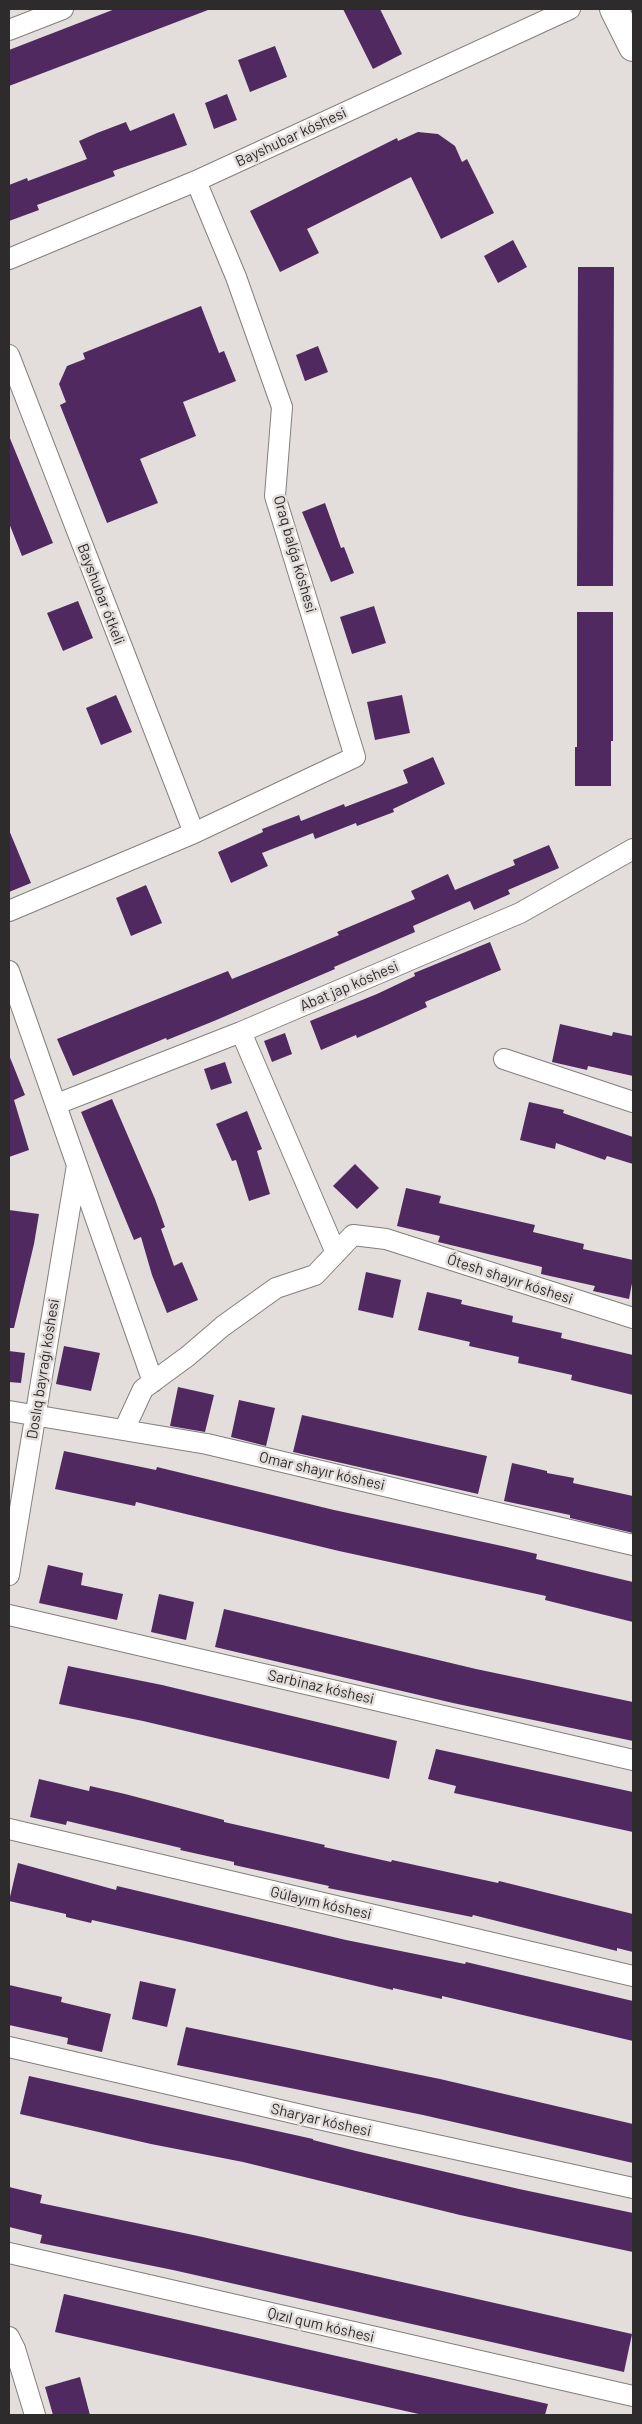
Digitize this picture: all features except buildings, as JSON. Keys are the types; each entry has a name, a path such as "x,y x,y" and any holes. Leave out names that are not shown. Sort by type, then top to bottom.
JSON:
{"main road":[{"path":"614,9 633,47"}],"street":[{"path":"9,30 63,9"},
{"name":"Bayshubar kóshesi","path":"9,258 196,181 570,9"},
{"name":"Oraq balǵa kóshesi","path":"194,833 355,758 275,496 282,407 236,277 196,181"},
{"name":"Bayshubar ótkeli","path":"9,355 194,833"},
{"path":"9,911 194,833"},
{"name":"Abat jap kóshesi","path":"57,1104 241,1032 520,913 633,849"},
{"name":"Doslıq bayraǵı kóshesi","path":"9,970 153,1382"},
{"path":"124,1430 143,1389 188,1356 230,1320 276,1288 315,1275 336,1253 241,1032"},
{"path":"504,1060 633,1102"},
{"name":"Doslıq bayraǵı kóshesi","path":"9,1575 77,1163"},
{"name":"Ótesh shayır kóshesi","path":"336,1253 353,1235 386,1240 633,1318"},
{"name":"Omar shayır kóshesi","path":"9,1411 207,1444 633,1545"},
{"name":"Sarbinaz kóshesi","path":"9,1615 633,1760"},
{"name":"Gúlayım kóshesi","path":"9,1829 633,1976"},
{"name":"Sharyar kóshesi","path":"9,2047 336,2124 633,2188"},
{"name":"Qızıl qum kóshesi","path":"9,2253 633,2396"},
{"path":"9,2337 15,2349 34,2415"}]}
